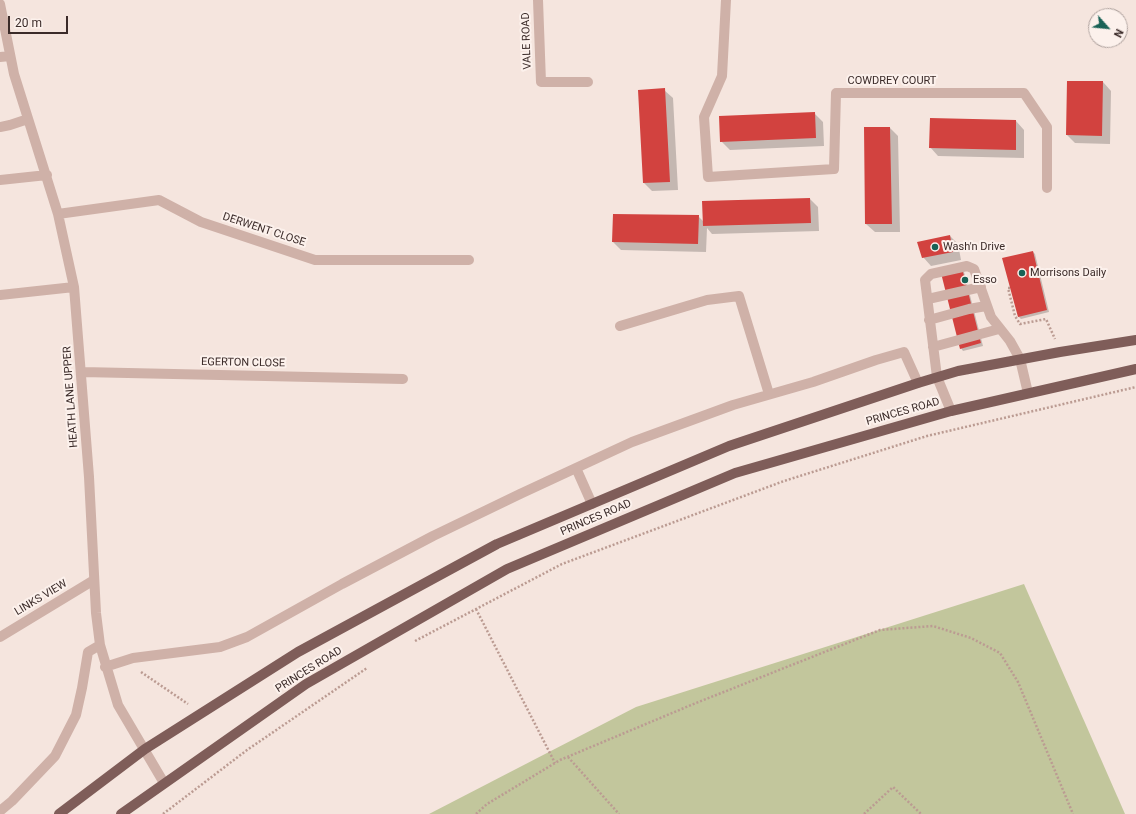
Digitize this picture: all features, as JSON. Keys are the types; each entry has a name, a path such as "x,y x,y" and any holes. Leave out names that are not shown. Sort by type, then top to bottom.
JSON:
{"main road":[{"name":"PRINCES ROAD","path":"59,814 145,749 298,652 498,544 729,446 918,383 958,371 1060,352 1136,340"},
{"name":"PRINCES ROAD","path":"121,814 306,684 507,569 735,473 951,411 1136,369"}],"street":[{"path":"0,0 9,0"},
{"name":"VALE ROAD","path":"538,0 541,82 588,82"},
{"name":"COWDREY COURT","path":"726,0 722,76 704,117 708,177 834,169 836,93 1024,93 1047,127 1047,188"},
{"name":"HEATH LANE UPPER","path":"0,4 5,56 14,74 58,214 74,287 82,372 90,484 94,580 100,645 105,667 118,705 164,783"},
{"path":"0,127 28,119"},
{"path":"0,180 46,175"},
{"name":"DERWENT CLOSE","path":"58,214 159,200 201,222 315,260 469,260"},
{"path":"951,411 937,377 925,280 931,274 967,266 974,270 991,317 1010,341 1020,359 1028,393"},
{"path":"0,295 74,287"},
{"path":"928,299 981,287"},
{"path":"620,326 707,300 738,296 768,394"},
{"path":"929,320 969,308 986,306"},
{"path":"933,347 999,328"},
{"path":"105,667 133,658 220,647 247,637 342,584 426,540 576,468 632,442 733,405 813,382 904,352 918,383"},
{"name":"EGERTON CLOSE","path":"82,372 403,379"},
{"name":"PRINCES ROAD","path":"576,468 592,504"},
{"name":"LINKS VIEW","path":"0,637 94,580"},
{"path":"0,811 12,801 55,756 76,715 88,652 100,645"}],"path":[{"path":"1010,288 1008,288 1015,316 1020,324 1046,319 1060,352"},
{"path":"409,644 562,564 784,481 927,436 1136,387"},
{"path":"466,593 476,609 555,764"},
{"path":"476,814 487,804 568,757 696,703 880,630 933,626 971,638 1000,654 1018,682 1073,814"},
{"path":"124,661 188,703 192,709"},
{"path":"163,814 247,750 369,667"},
{"path":"568,757 619,814"},
{"path":"864,814 893,787 920,814"}],"green space":[{"path":"1024,584 1125,814 429,814 636,707"}],"building":[{"path":"1067,81 1103,81 1102,136 1066,135"},
{"path":"665,88 670,182 643,183 638,90"},
{"path":"815,112 816,138 720,142 719,116"},
{"path":"930,118 1016,120 1016,150 929,148"},
{"path":"864,127 890,127 892,224 865,224"},
{"path":"810,198 811,223 703,226 702,201"},
{"path":"613,214 699,215 698,244 612,242"},
{"name":"Wash'n Drive","path":"950,235 953,252 922,258 917,242"},
{"name":"Morrisons Daily","path":"1033,251 1047,310 1018,317 1002,258"},
{"path":"961,264 981,343 960,349 940,269"}],"place":[{"name":"Wash'n Drive","path":"935,247"},
{"name":"Morrisons Daily","path":"1022,273"},
{"name":"Esso","path":"965,280"}]}
